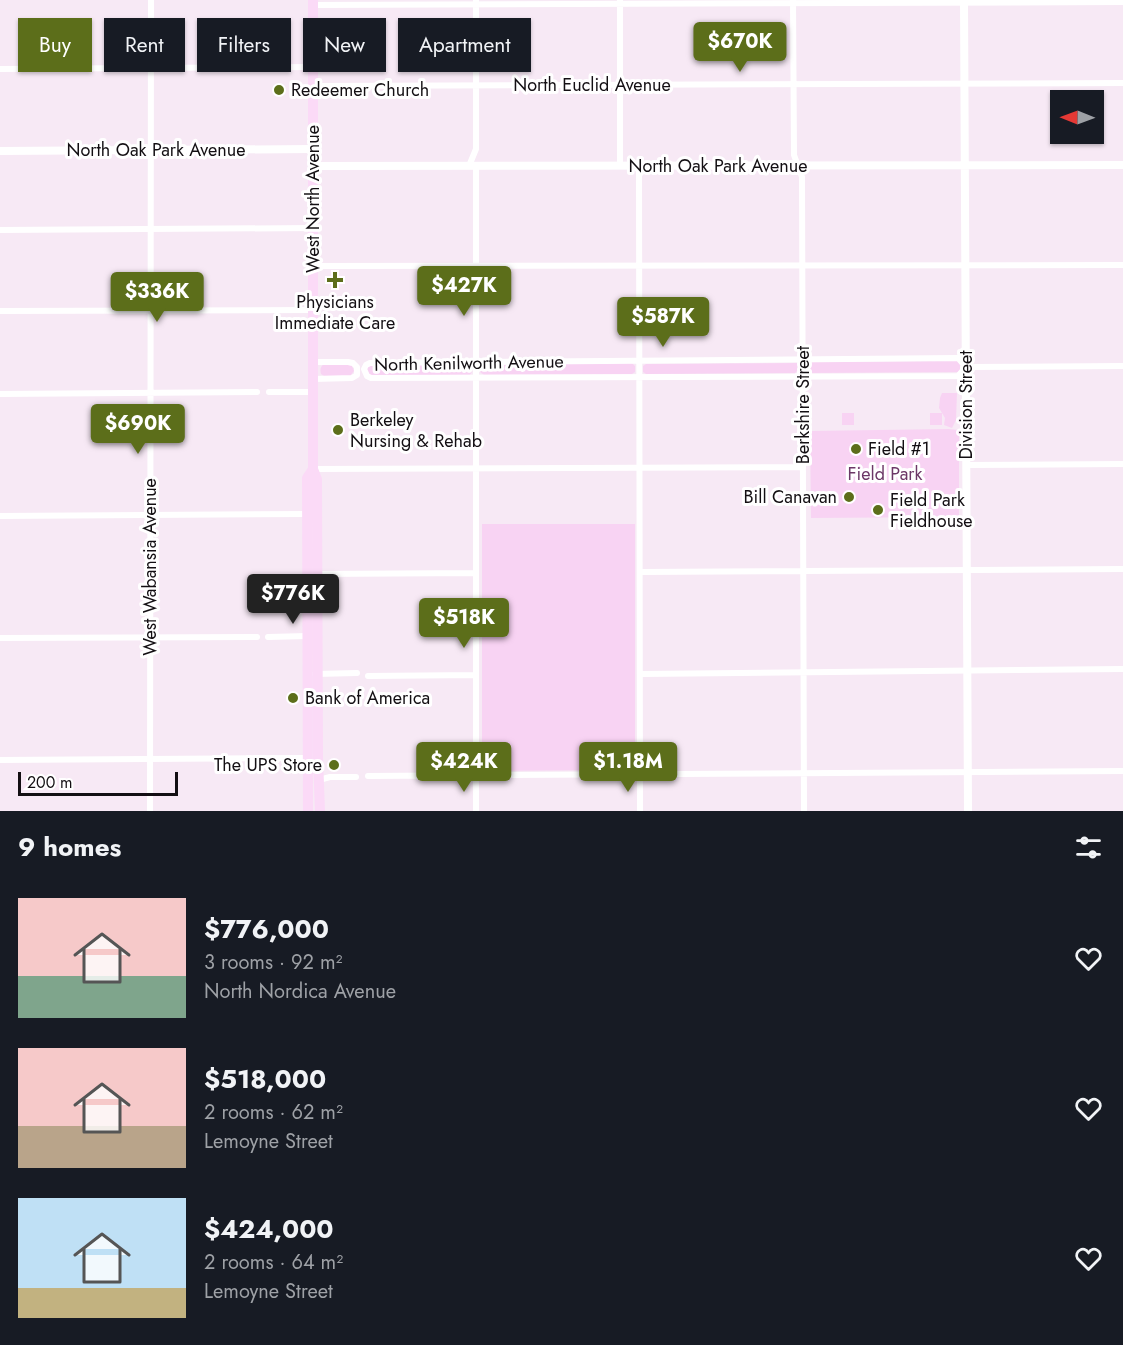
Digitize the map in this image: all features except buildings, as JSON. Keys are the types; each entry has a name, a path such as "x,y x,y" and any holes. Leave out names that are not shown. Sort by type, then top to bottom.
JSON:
{"main road":[{"name":"West North Avenue","path":"308,811 313,758 312,514 317,479 313,469 313,72"},
{"name":"West North Avenue","path":"313,758 323,776 320,811"}],"street":[{"name":"West Wabansia Avenue","path":"151,0 151,18"},
{"path":"476,2 476,811"},
{"path":"620,2 620,165"},
{"name":"Berkshire Street","path":"793,2 794,155 802,177 804,811"},
{"name":"Division Street","path":"964,2 968,811"},
{"path":"313,3 1123,2"},
{"path":"185,68 303,67"},
{"path":"0,69 104,68"},
{"name":"West Wabansia Avenue","path":"150,811 151,72"},
{"name":"North Euclid Avenue","path":"313,86 1123,83"},
{"name":"North Oak Park Avenue","path":"0,151 313,149"},
{"path":"476,149 476,166"},
{"name":"North Oak Park Avenue","path":"313,166 1123,165"},
{"path":"639,166 640,811"},
{"path":"0,230 313,228"},
{"path":"313,266 1123,265"},
{"path":"0,311 313,310"},
{"name":"North Kenilworth Avenue","path":"966,367 959,376 476,378 371,378 364,369 370,363 958,358 966,367 1123,366"},
{"name":"North Kenilworth Avenue","path":"313,362 348,362 357,367 357,375 352,378 313,379"},
{"path":"0,394 257,392"},
{"path":"268,392 313,392"},
{"path":"966,465 1123,464"},
{"path":"313,469 803,467"},
{"path":"0,516 312,514"},
{"path":"641,572 1123,569"},
{"path":"313,574 476,573"},
{"path":"268,637 313,636"},
{"path":"0,638 257,637"},
{"path":"641,674 1123,669"},
{"path":"313,674 357,674"},
{"path":"368,676 476,675"},
{"path":"0,760 313,758"},
{"path":"368,776 1123,771"},
{"path":"323,776 356,777"}],"green space":[{"path":"958,361 960,370 958,372 807,373 806,369 808,362"},
{"path":"632,363 635,366 635,372 632,374 484,375 480,372 482,365"},
{"path":"797,363 798,370 795,373 646,374 643,372 643,366 646,364"},
{"path":"324,364 349,365 354,371 350,376 324,376 320,370"},
{"path":"470,365 472,370 470,375 371,376 367,371 368,366"},
{"path":"942,393 957,393 956,420 952,428 944,425 945,418 939,408"},
{"path":"842,413 854,413 854,425 842,425"},
{"path":"930,413 942,413 942,425 930,425"},
{"name":"Field Park","path":"959,430 959,517 811,518 810,431"},
{"path":"482,524 635,524 635,770 482,771"}],"place":[{"name":"Redeemer Church","path":"279,90"},
{"name":"Physicians Immediate Care","path":"335,280"},
{"name":"Berkeley Nursing & Rehab","path":"338,430"},
{"name":"Field #1","path":"856,449"},
{"name":"Bill Canavan","path":"849,497"},
{"name":"Field Park Fieldhouse","path":"878,510"},
{"name":"Bank of America","path":"293,698"},
{"name":"The UPS Store","path":"334,765"}]}
